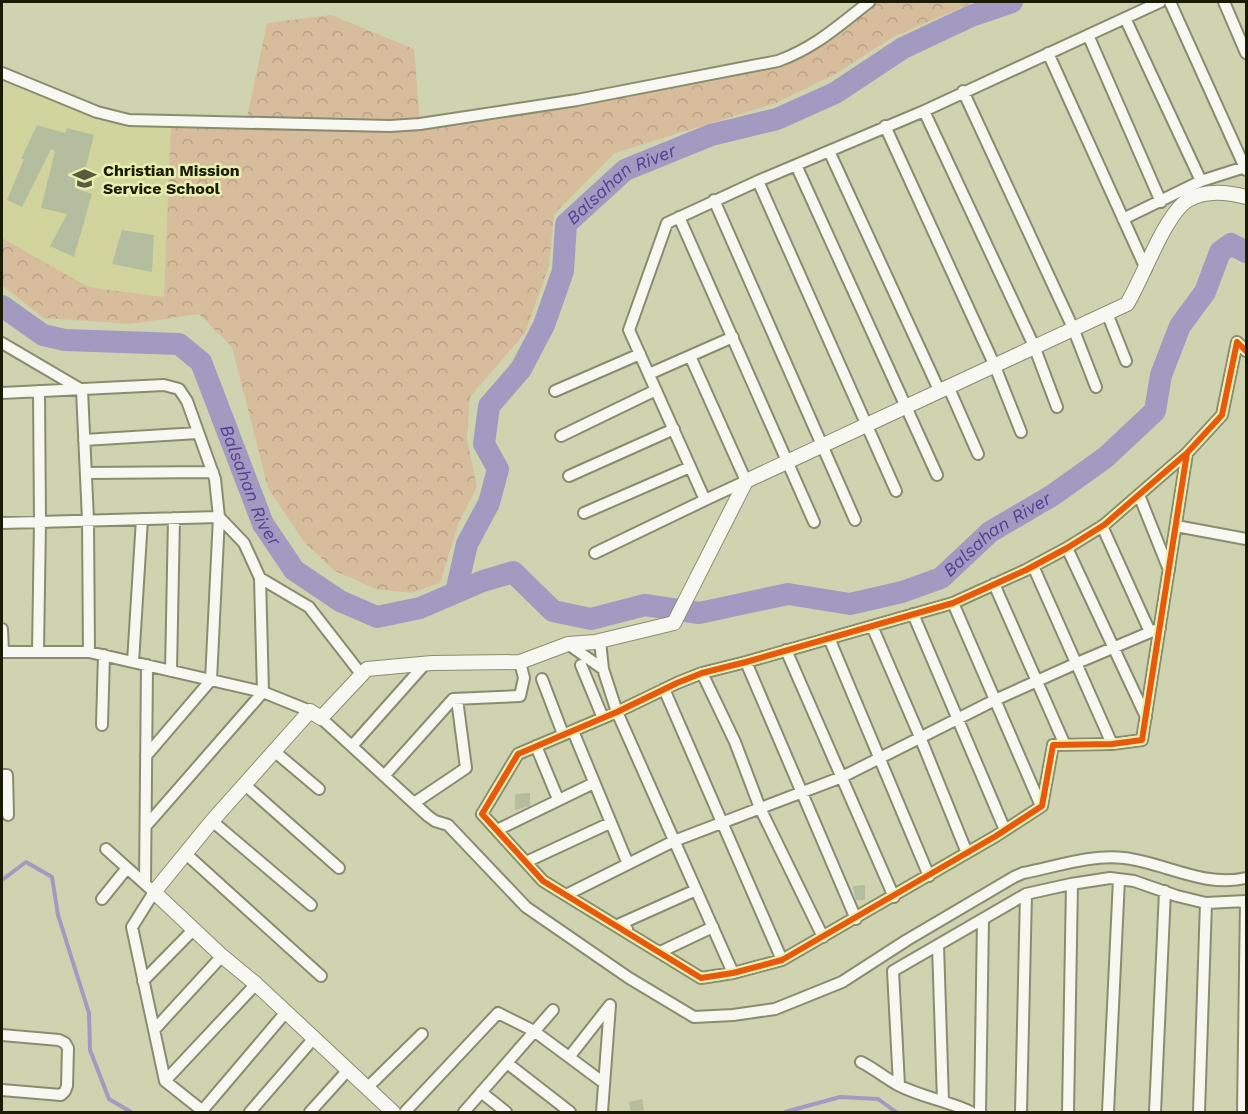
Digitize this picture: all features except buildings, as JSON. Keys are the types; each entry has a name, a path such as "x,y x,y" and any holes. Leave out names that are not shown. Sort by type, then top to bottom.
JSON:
{"street":[{"path":"2,73 98,112 129,120 390,126 420,124 577,100 778,61 812,46 869,2"},
{"path":"705,500 629,330 668,223 714,200 924,111 963,91 1160,2"},
{"path":"1123,219 1201,181 1246,169 1170,2"},
{"path":"1224,2 1246,53"},
{"path":"1125,18 1201,181"},
{"path":"1088,34 1161,202"},
{"path":"1048,53 1146,270"},
{"path":"963,91 1073,328 1096,387"},
{"path":"924,111 1034,346 1057,407"},
{"path":"885,126 994,364 1021,432"},
{"path":"829,151 978,454"},
{"path":"796,165 937,475"},
{"path":"758,181 896,491"},
{"path":"595,553 906,405 1127,304 1146,270 1170,217 1188,200 1211,193 1230,192 1246,197"},
{"path":"714,200 855,520"},
{"path":"679,217 814,522"},
{"path":"1107,313 1126,361"},
{"path":"649,374 733,337"},
{"path":"1187,453 1169,570 1155,630 1142,740 1112,744 1053,745 1042,806 894,897 782,960 734,973 701,978 543,881 482,814 518,754 702,673 953,603 1067,548 1102,526 1139,495 1187,453 1222,416 1237,342 1246,351"},
{"path":"2,343 82,390"},
{"path":"555,391 640,354"},
{"path":"690,356 746,481"},
{"path":"2,393 164,385 179,389 187,401 215,479 219,517 211,680 146,756"},
{"path":"82,390 88,520 89,652"},
{"path":"561,436 656,390"},
{"path":"38,652 39,391"},
{"path":"569,476 674,429"},
{"path":"84,440 198,433"},
{"path":"584,513 690,467"},
{"path":"86,473 213,472"},
{"path":"286,1012 203,1112 165,1081 132,927 150,888 185,853 274,751 367,669 425,664 520,662 568,644 600,641 674,622 746,481"},
{"path":"1139,495 1169,570"},
{"path":"2,523 219,517 244,543 260,578 262,692 146,826"},
{"path":"171,671 174,518"},
{"path":"133,662 142,519"},
{"path":"1102,526 1155,630"},
{"path":"1176,526 1246,538"},
{"path":"1067,548 1146,717"},
{"path":"1033,566 1112,744"},
{"path":"260,578 309,607 361,674"},
{"path":"994,584 1065,745"},
{"path":"953,603 1042,806"},
{"path":"913,614 1005,830"},
{"path":"872,626 967,853"},
{"path":"2,629 2,652 89,652 262,692 316,714 435,821 448,825 526,907 629,978 694,1017 733,1015 775,1008 842,982 907,939 1023,873 1092,859 1121,858 1216,881 1246,878"},
{"path":"566,895 674,842 842,777 995,700 1155,630"},
{"path":"829,638 929,876"},
{"path":"600,641 603,669 617,712 734,973"},
{"path":"568,644 603,669"},
{"path":"786,650 894,897"},
{"path":"102,725 104,655"},
{"path":"384,776 453,699 520,696 524,678 520,662"},
{"path":"746,662 856,918"},
{"path":"352,746 425,664"},
{"path":"147,665 146,826 150,888"},
{"path":"581,665 603,718"},
{"path":"702,673 735,742 760,808 823,937"},
{"path":"542,679 594,783 628,864"},
{"path":"664,689 782,960"},
{"path":"414,803 466,768 457,699"},
{"path":"536,746 558,799"},
{"path":"274,751 320,789"},
{"path":"2,775 7,775 8,815"},
{"path":"497,830 594,783"},
{"path":"244,784 339,868"},
{"path":"212,821 311,905"},
{"path":"526,862 610,823"},
{"path":"106,849 222,956 256,984 393,1113"},
{"path":"185,853 321,976"},
{"path":"102,899 128,868"},
{"path":"899,1085 893,971 1026,894 1110,878 1134,881 1206,903 1246,901 1244,1113"},
{"path":"1108,1113 1119,879"},
{"path":"1068,1113 1071,884"},
{"path":"660,952 620,924 696,890"},
{"path":"1155,1113 1165,891"},
{"path":"1021,1113 1026,894"},
{"path":"1199,1113 1206,903"},
{"path":"980,1113 983,920"},
{"path":"660,952 713,927"},
{"path":"143,981 194,929"},
{"path":"938,945 943,1101"},
{"path":"154,1030 222,956"},
{"path":"165,1081 256,984"},
{"path":"570,1056 610,1005 602,1113"},
{"path":"464,1113 553,1010"},
{"path":"405,1113 498,1013 534,1031 604,1083"},
{"path":"367,1088 422,1034"},
{"path":"2,1035 59,1040 68,1048 66,1086 65,1092 61,1095 2,1090"},
{"path":"250,1113 314,1038"},
{"path":"861,1062 899,1085 971,1113"},
{"path":"507,1063 570,1113"},
{"path":"310,1113 348,1070"},
{"path":"482,1092 506,1113"}],"shaded area":[{"name":"Christian Mission Service School","path":"2,73 109,116 171,121 164,297 88,287 2,238"}],"green space":[{"path":"869,2 974,2 893,37 834,75 776,103 615,153 554,214 549,266 525,333 470,397 467,439 477,487 459,522 440,583 411,593 376,589 335,571 304,542 268,488 232,347 199,314 130,324 43,318 2,285 2,238 88,287 164,297 171,121 246,122 267,23 331,15 414,49 420,123 789,57"}],"waterway":[{"name":"Balsahan River","path":"456,592 467,544 489,503 498,469 484,444 489,406 521,369 544,325 563,271 566,224 625,170 711,135 777,119 835,93 903,48 971,16 1012,2"},
{"name":"Balsahan River","path":"2,306 43,335 65,340 179,344 201,362 263,524 294,570 340,601 377,617 420,608 483,581 513,572 553,611 591,619 645,605 699,613 788,594 850,604 902,592 941,578 990,532 1053,495 1106,457 1155,411 1161,375 1180,326 1205,292 1220,252 1231,244 1246,252"},
{"path":"2,880 26,862 52,877 58,915 89,1013 90,1050 109,1099 131,1112"},
{"path":"785,1112 840,1097 878,1099 896,1112"}],"cycle path":[{"path":"1187,453 1142,740 1112,744 1053,745 1042,806 996,836 782,960 733,973 701,978 543,881 482,814 518,754 702,673 953,603 1026,570 1067,548 1104,525 1187,453 1222,415 1237,342 1246,351"}],"place":[{"name":"Christian Mission Service School","path":"85,179"}]}
